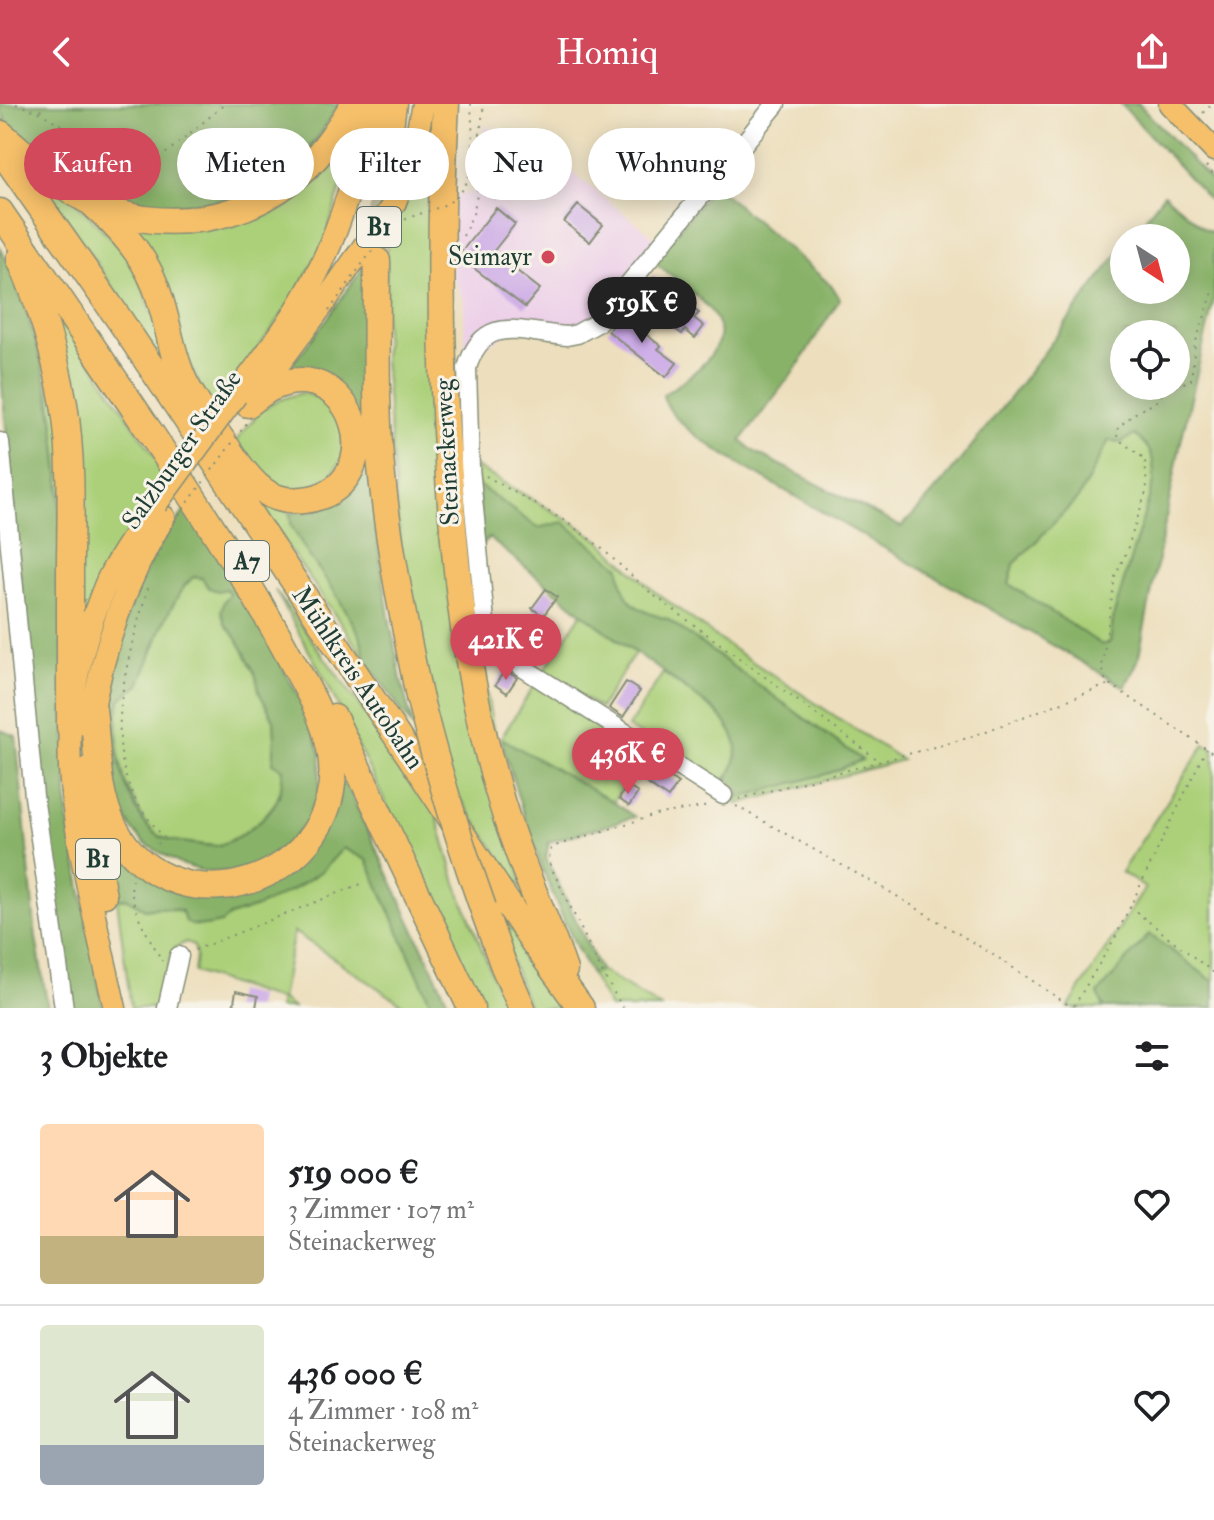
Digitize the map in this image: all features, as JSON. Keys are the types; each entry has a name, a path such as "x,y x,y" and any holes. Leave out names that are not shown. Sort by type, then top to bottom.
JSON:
{"highway":[{"path":"93,204 145,219 204,219 232,212 280,189 302,171 322,151 354,104"},
{"path":"390,128 393,104"},
{"path":"446,104 441,210 445,420 457,574 470,666 481,724 513,839 577,1002"},
{"path":"0,133 65,187 93,204 111,220 141,257 156,286 185,383 245,473 258,487 285,501 308,500 332,490 349,471 357,435 349,411 335,395 317,385 296,382 273,387 245,406"},
{"name":"Mühlkreis Autobahn","path":"0,149 136,343 532,940 577,1002"},
{"name":"Mühlkreis Autobahn","path":"0,193 191,470 268,595 328,705 471,1008"},
{"path":"4,219 201,507 311,697 328,738 332,765 331,792 323,818 305,846 291,860 259,878 234,885 209,886 182,882 164,875 149,867 129,849 108,813 98,775 93,709"},
{"path":"4,219 50,341 64,407 71,523 70,727"},
{"path":"377,261 379,444 404,623 439,777 503,964 522,1008"}],"main road":[{"name":"Salzburger Straße","path":"245,406 335,236 352,189 373,104"},
{"name":"Salzburger Straße","path":"115,1008 74,811 71,775 70,727 76,678 97,606 109,577 133,536 160,510 245,406 388,214 406,177 423,104"},
{"path":"1170,104 1214,150"},
{"name":"Salzburger Straße","path":"121,1008 116,955 94,834 88,781 88,742 109,638 160,510"}],"street":[{"name":"Steinackerweg","path":"723,795 514,662 489,640 470,468 467,368 479,342 501,329 567,336 597,323 776,104"},
{"path":"0,442 33,781 64,1008"},
{"path":"167,1008 179,956"}],"path":[{"path":"16,104 39,112 82,137 139,152 165,154 225,104"},
{"path":"39,112 44,104"},
{"path":"329,311 392,227 446,204 462,191 471,173 471,104"},
{"path":"460,241 473,214 477,195 478,148 484,104"},
{"path":"1202,113 1212,104"},
{"path":"1190,380 1195,344 1214,289"},
{"path":"1157,400 1138,411 1116,431 1118,439 1145,459 1147,489 1115,577 1102,666 1105,679 1110,684 1214,754"},
{"path":"157,558 173,523 245,406"},
{"path":"470,468 565,521 599,546 652,594 881,762"},
{"path":"150,582 130,653 121,708 121,757 131,791 143,813 164,838 157,845"},
{"path":"723,795 738,799 968,738 1110,684"},
{"path":"723,795 738,807 890,892 989,952 1073,1008 1116,936 1207,748"},
{"path":"623,1008 550,865 549,851 555,846 659,814 716,805 723,795"},
{"path":"133,874 130,895 134,907 173,984"},
{"path":"179,956 361,884"},
{"path":"1130,907 1214,973"}],"shaded area":[{"name":"Seimayr","path":"574,174 588,185 588,200 607,200 658,240 597,316 573,331 520,325 465,360 464,301 452,274 453,195 465,194 465,200 572,200"}],"green space":[{"path":"0,104 339,104 314,142 314,128 177,128 177,200 222,200 171,205 132,200 161,200 161,128 24,128 24,139 13,130"},
{"path":"366,104 359,128 336,128"},
{"path":"430,104 437,104 437,128 423,128"},
{"path":"1121,104 1139,104 1214,184 1214,205"},
{"path":"330,133 330,200 337,200 324,243 293,300 212,411 121,221 216,223 245,200 314,200 314,145"},
{"path":"1164,194 1202,227 1212,232 1214,229 1214,299 1180,446 1138,661 1125,687 739,464 706,443 674,416 663,395 703,364 712,354 720,332 712,313 689,289 654,262 702,200 732,200 832,286 840,299 799,364 741,441 755,452 901,527 971,447 1110,264 1110,304 1190,304 1190,224 1141,224","holes":["1135,435 1152,456 1154,482 1114,614 1110,642 1102,645 1009,584 1014,564 1079,497 1109,440 1121,443"]},
{"path":"54,200 74,200 133,261 178,384"},
{"path":"401,200 437,200 437,425 523,890 447,780 402,566 384,359 387,235"},
{"path":"0,246 32,331 54,427 59,476 68,818 103,1008 68,1008 40,780 0,365"},
{"path":"373,253 376,530 389,617 413,727 366,660 360,635 291,525 290,513 314,511 337,501 368,442 291,372 291,366"},
{"path":"38,283 166,473 78,635"},
{"path":"302,393 320,398 334,410 343,426 343,458 330,476 307,490 271,487 233,445 269,405"},
{"path":"1135,435 1152,456 1154,482 1114,614 1110,642 1102,645 1009,584 1014,564 1079,497 1109,440"},
{"path":"476,467 599,540 654,591 730,647 902,760 737,804 735,800 738,798 830,773 862,760 667,619 632,603 623,588 619,567 563,522 538,528 478,485"},
{"path":"478,485 538,528 563,522 620,567 623,588 632,603 667,619 862,760 830,773 738,798 738,790 726,781 737,752 734,736 723,719 582,613 489,538 482,546"},
{"path":"251,493 290,513 307,553 360,635 366,660"},
{"path":"187,508 233,576 306,710 321,755 319,794 307,821 292,839 263,862 234,871 207,872 180,864 144,843 131,828 114,794 106,736 108,697 117,645 133,598 156,549","holes":["193,577 202,578 209,588 218,591 226,589 230,594 221,611 225,624 246,655 260,694 274,720 273,763 283,769 279,796 267,814 235,838 213,846 170,840 151,830 136,809 125,784 117,736 120,699 139,685 163,623 183,587"]},
{"path":"193,577 213,582 230,594 224,601 225,624 246,655 260,694 274,720 274,749 283,769 277,801 262,819 238,837 217,846 172,841 157,835 144,822 125,782 118,751 117,714 120,699 142,676 169,612"},
{"path":"275,590 434,807 456,883 505,1008 481,1008 327,683"},
{"path":"582,613 635,653 600,708 543,672"},
{"path":"663,673 715,711 732,729 738,749 733,769 722,783 716,783 628,727"},
{"path":"535,684 646,753 613,802 501,738"},
{"path":"0,730 16,736 36,938 48,1008 0,1008"},
{"path":"501,738 635,817 549,842 546,858 600,970 591,975 562,917 539,859"},
{"path":"1205,744 1214,750 1214,982 1149,934 1102,1006 1104,1008 1068,1008 1145,888 1121,872"},
{"path":"346,784 451,1008 433,1008 367,860 343,848 323,870 292,890 230,916 221,923 191,925 185,921 182,911 145,909 126,898 117,900 110,864 126,855 141,870 268,882 340,785"},
{"path":"342,848 367,859 433,1008 408,1008 294,932 281,999 293,1008 279,1008 280,1000 194,972 194,946 187,942 176,947 171,956 160,1008 131,1008 117,900 125,898 145,909 177,911 206,926 301,885 321,871"},
{"path":"499,910 566,1008 529,1008 493,911"},
{"path":"1149,934 1214,982 1214,1008 1104,1008 1098,994"},
{"path":"600,970 662,1008 610,1008 591,975"}],"building":[{"path":"578,205 603,225 590,242 564,222"},
{"path":"496,208 515,224 493,252 540,289 525,307 458,256"},
{"path":"654,277 699,313 694,318 704,326 695,338 685,330 682,334 670,325 676,317 643,291"},
{"path":"621,315 661,346 658,349 677,363 666,377 608,331"},
{"path":"546,589 557,597 543,616 532,608"},
{"path":"506,619 524,632 527,628 551,644 538,662 503,637 498,630"},
{"path":"505,670 517,678 507,693 495,685"},
{"path":"626,682 640,691 623,717 609,708"},
{"path":"652,765 678,783 668,798 642,780"},
{"path":"627,786 638,793 629,806 619,799"},
{"path":"236,991 258,996 256,1008 233,1008"}],"tunnel":[{"path":"377,261 382,200"}],"place":[{"name":"Seimayr","path":"548,257"}]}
